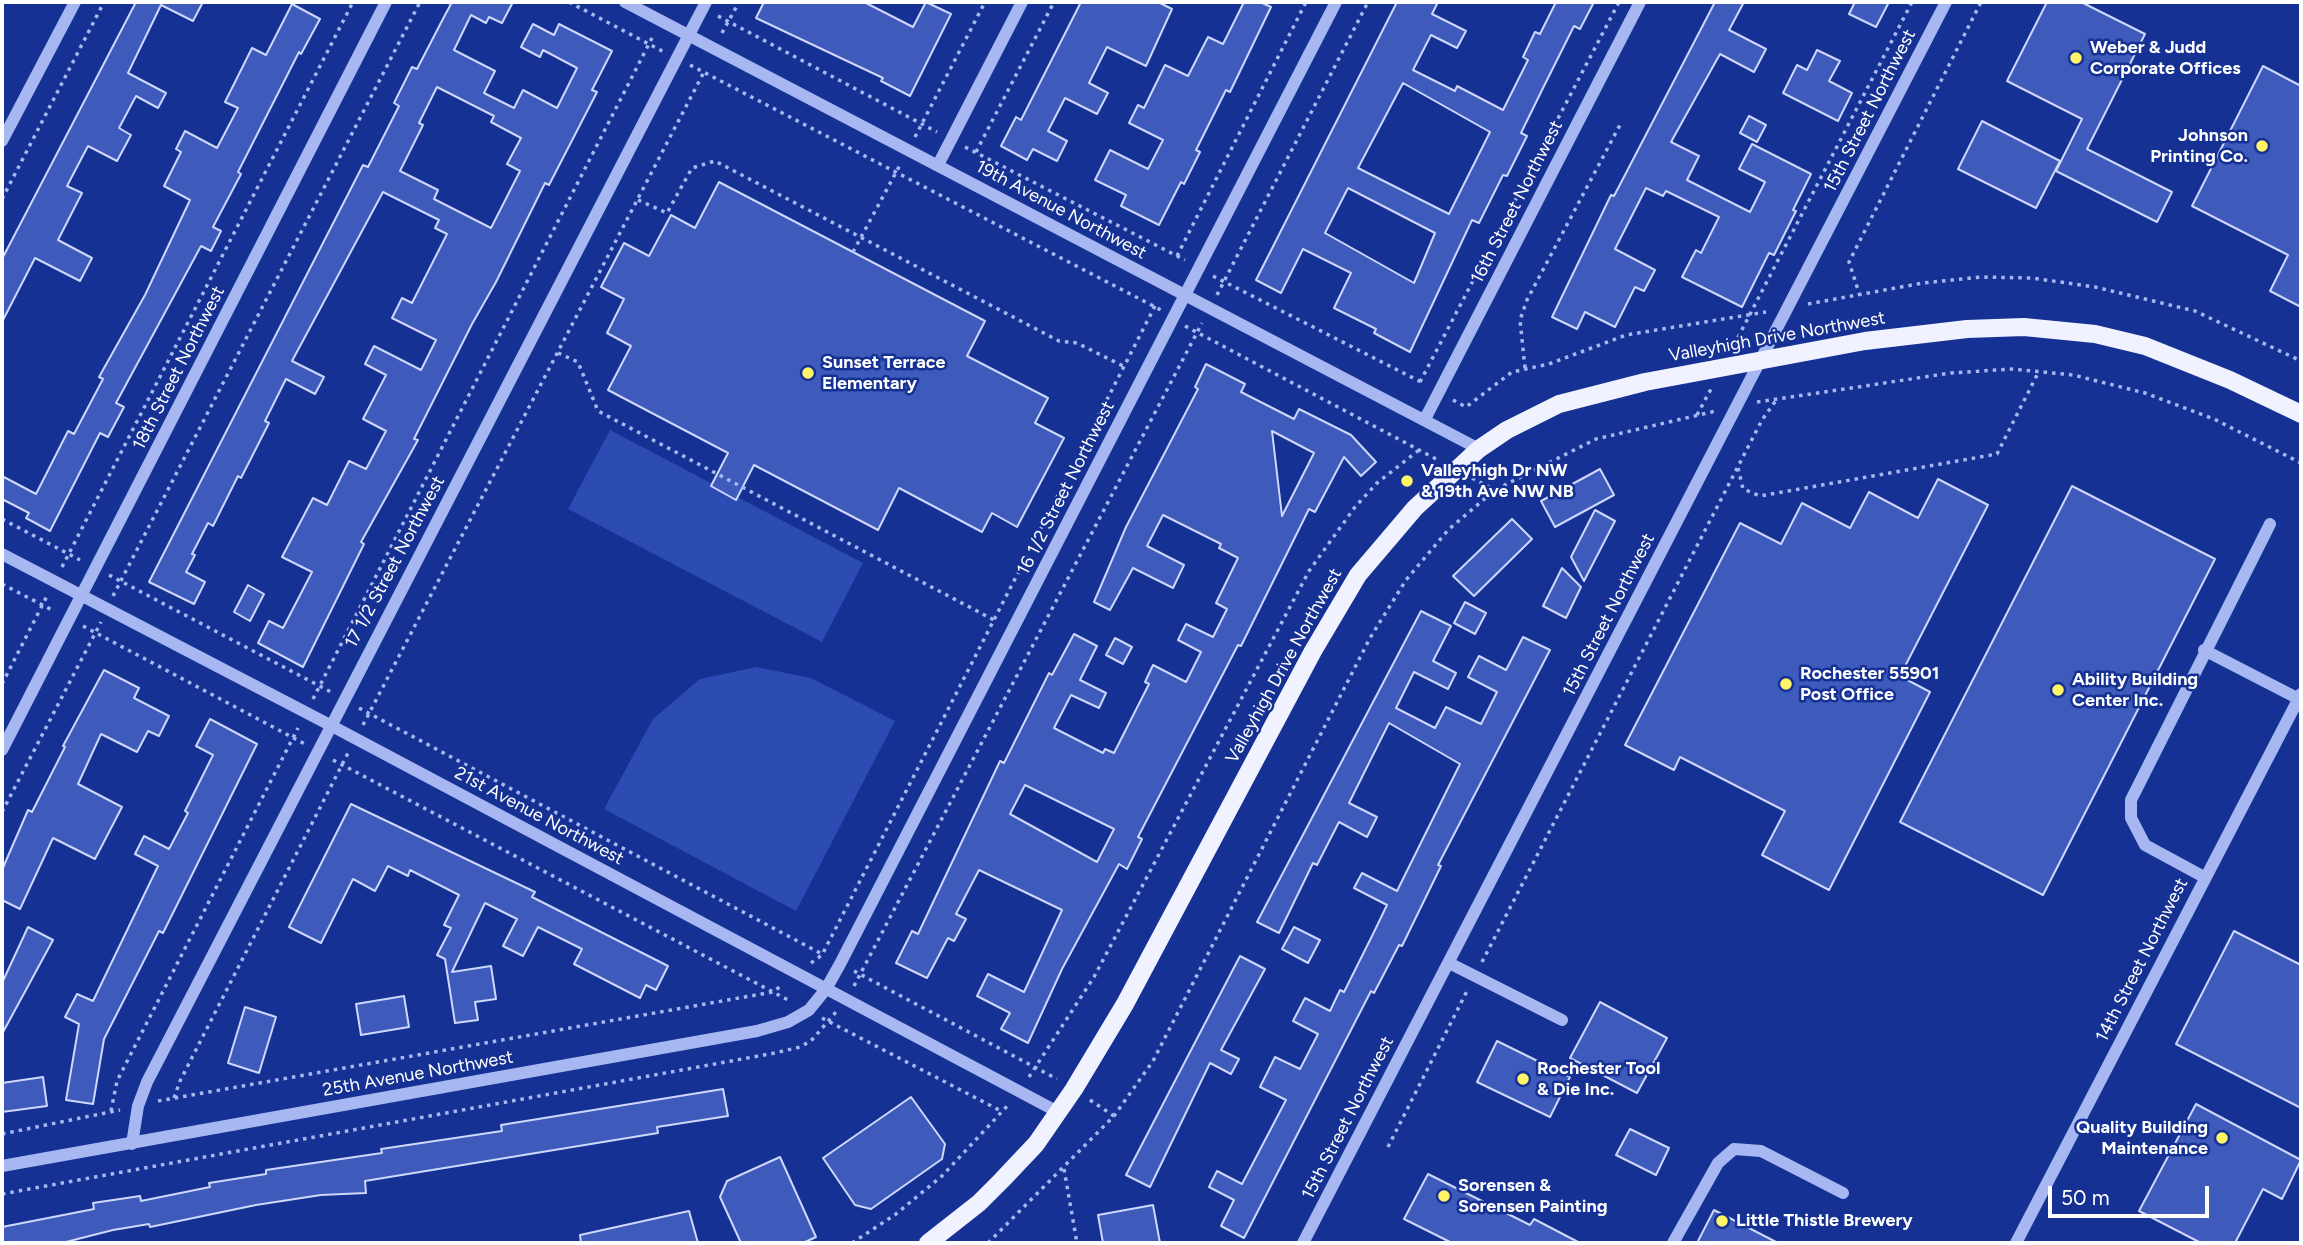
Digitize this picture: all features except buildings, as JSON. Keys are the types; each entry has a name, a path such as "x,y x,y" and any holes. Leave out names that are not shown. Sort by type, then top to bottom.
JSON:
{"main road":[{"name":"Valleyhigh Drive Northwest","path":"928,1243 986,1195 1035,1144 1058,1112 1125,1004 1313,651 1358,575 1415,508 1479,449 1530,417 1580,397 1763,359 1916,334 1967,329 2060,330 2113,338 2165,353 2301,414"}],"street":[{"path":"2,141 75,2"},
{"name":"18th Street Northwest","path":"2,750 386,2"},
{"name":"19th Avenue Northwest","path":"625,2 1479,449"},
{"name":"17 1/2 Street Northwest","path":"132,1144 139,1101 147,1082 706,2"},
{"path":"938,164 1022,2"},
{"name":"16 1/2 Street Northwest","path":"826,989 1336,2"},
{"name":"16th Street Northwest","path":"1425,419 1640,2"},
{"name":"15th Street Northwest","path":"1303,1243 1763,359 1945,2"},
{"path":"2204,877 2145,845 2132,818 2131,800 2204,650 2270,524"},
{"name":"21st Avenue Northwest","path":"2,554 330,724 1058,1112"},
{"path":"2204,650 2300,696"},
{"name":"14th Street Northwest","path":"2016,1243 2300,696"},
{"path":"1448,963 1562,1020"},
{"name":"25th Avenue Northwest","path":"2,1166 757,1031 788,1022 808,1011 826,989"},
{"path":"1673,1243 1718,1163 1734,1149 1761,1152 1843,1193"}],"path":[{"path":"2,199 104,2"},
{"path":"2,519 69,554 353,2"},
{"path":"420,2 120,581 321,685 649,44 569,2"},
{"path":"739,2 728,22 922,124 985,2"},
{"path":"1054,2 976,153 1177,256 1306,2"},
{"path":"1368,2 1224,282 1420,382 1619,2"},
{"path":"1466,407 1512,372 1549,364 1626,335 1750,314 1912,2"},
{"path":"1860,296 1849,262 1981,2"},
{"path":"704,72 1154,306 822,955 369,713 638,200 704,72"},
{"path":"1525,368 1520,320 1527,300 1621,123"},
{"path":"638,200 667,213 692,168 715,161 1059,341 1077,343 1123,366"},
{"path":"853,252 897,172"},
{"path":"1823,302 1923,283 1981,277 2032,278 2083,285 2195,311 2301,361"},
{"path":"1196,334 1419,450 1377,483 1355,507 1309,571 1094,977 1036,1067 861,975 1196,334"},
{"path":"558,353 578,362 598,411 1012,630"},
{"path":"1388,1147 1762,419 1778,397 1951,373 2012,369 2073,375 2145,393 2214,419 2301,463"},
{"path":"1738,466 1743,489 1760,496 1997,454 2039,371"},
{"path":"988,1243 1114,1116 1153,1061 1370,638 1406,580 1441,539 1495,490 1596,439 1697,415"},
{"path":"2,584 43,605 2,684"},
{"path":"2,812 96,633 293,738 117,1081 111,1111 2,1134"},
{"path":"342,765 773,992 174,1098 180,1081 342,765"},
{"path":"2,1194 775,1053 800,1047 830,1022 1003,1112 942,1175 896,1214 852,1243"},
{"path":"1064,1169 1077,1243"}],"shaded area":[{"path":"610,430 863,563 822,642 568,509"},
{"path":"756,667 811,678 895,721 796,911 604,809 653,719 700,679"}],"place":[{"name":"Weber & Judd Corporate Offices","path":"2076,58"},
{"name":"Johnson Printing Co.","path":"2262,146"},
{"name":"Sunset Terrace Elementary","path":"808,373"},
{"name":"Valleyhigh Dr NW & 19th Ave NW NB","path":"1407,481"},
{"name":"Rochester 55901 Post Office","path":"1786,684"},
{"name":"Ability Building Center Inc.","path":"2058,690"},
{"name":"Rochester Tool & Die Inc.","path":"1523,1079"},
{"name":"Quality Building Maintenance","path":"2222,1138"},
{"name":"Sorensen & Sorensen Painting","path":"1444,1196"},
{"name":"Little Thistle Brewery","path":"1722,1221"}]}
